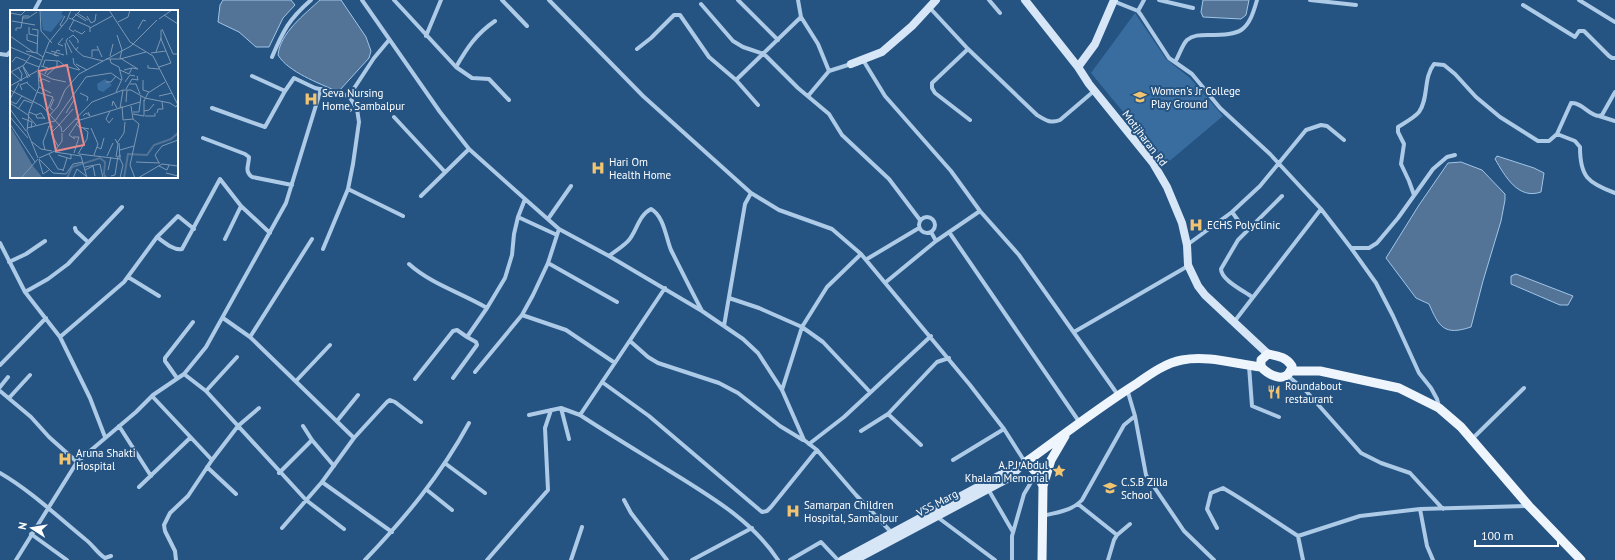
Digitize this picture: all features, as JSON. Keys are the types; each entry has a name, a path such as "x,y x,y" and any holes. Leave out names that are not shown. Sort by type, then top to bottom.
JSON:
{"main road":[{"path":"851,64 882,52 912,26 936,0"},
{"name":"Motijharan Rd","path":"1025,0 1078,67 1094,90 1154,163 1167,187 1185,232 1188,266 1198,286 1205,295 1268,354"},
{"path":"1078,67 1095,44 1112,0"},
{"path":"842,560 1023,464 1127,389 1152,373 1180,360 1206,359 1261,367 1277,378 1284,378 1289,373 1292,366 1285,358 1268,354 1262,360 1261,367"},
{"path":"1289,373 1320,372 1399,388 1439,408 1461,427 1529,506 1581,560"},
{"path":"1042,560 1043,486 1051,460 1066,433"},
{"path":"1023,464 1036,472 1043,486"},
{"name":"VSS Marg","path":"855,560 1009,478 1023,464"}],"street":[{"path":"35,10 40,0"},
{"path":"272,57 286,26 292,18 311,0"},
{"path":"362,0 440,112 469,149 560,229 665,288 743,339 758,353 782,390 804,440"},
{"path":"394,0 456,67 472,78 486,77 509,100"},
{"path":"426,36 441,0"},
{"path":"502,0 527,26"},
{"path":"549,0 643,96 751,193 779,210 832,229 861,254 949,358 1004,429 1023,464"},
{"path":"738,0 778,40"},
{"path":"798,0 801,17 818,44 829,71"},
{"path":"989,0 1000,13"},
{"path":"1112,0 1138,11 1169,58 1192,74 1220,108 1279,164 1321,210 1376,283 1394,316 1419,373 1437,399 1439,408"},
{"path":"1138,11 1144,0"},
{"path":"1159,0 1193,8"},
{"path":"1175,62 1186,41 1196,36 1239,32 1246,27 1251,19 1257,0"},
{"path":"1310,0 1356,5"},
{"path":"1579,0 1615,22"},
{"path":"701,4 732,41 743,47 764,54 829,114 842,135 889,179 920,220 919,228"},
{"path":"1523,5 1574,37 1581,30 1584,31 1609,56 1615,58"},
{"path":"929,7 968,49 1037,115 1046,121 1054,123 1060,120 1094,90"},
{"path":"637,49 651,38 674,15 680,15 709,57 736,80 758,105"},
{"path":"736,80 801,17"},
{"path":"456,67 468,45 485,28 495,21"},
{"path":"348,96 374,58 389,40"},
{"path":"968,49 932,83 932,88 936,93 970,120"},
{"path":"0,54 7,55 10,52"},
{"path":"863,60 885,96 951,171 980,211 1019,255 1118,395"},
{"path":"808,96 829,71 851,64"},
{"path":"1414,195 1409,180 1400,164 1404,144 1398,132 1398,127 1418,113 1424,98 1428,75 1434,64 1444,65 1455,74 1476,97 1500,117 1538,141 1549,141 1557,134 1571,103 1576,103 1594,115 1615,121"},
{"path":"252,76 285,91"},
{"path":"212,108 265,127 294,78 320,89 348,96 357,109 359,122 353,164 348,189 323,249"},
{"path":"16,560 76,462 152,396 184,374 206,347 286,203 320,89"},
{"path":"1599,116 1602,114 1615,92"},
{"path":"394,117 445,172"},
{"path":"1187,245 1232,212 1260,186 1306,130 1314,126 1326,126 1344,140"},
{"path":"1557,134 1579,144 1580,159 1585,175 1593,183 1615,193"},
{"path":"203,138 245,154 249,158 247,170 248,174 292,185"},
{"path":"421,196 469,149"},
{"path":"1351,248 1369,248 1376,243 1398,218 1440,162 1447,157 1455,155"},
{"path":"157,237 179,250 182,249 220,179 241,206 271,231"},
{"path":"548,219 571,186"},
{"path":"348,189 403,216"},
{"path":"724,326 745,204 751,193"},
{"path":"1252,297 1225,279 1221,274 1221,269 1238,240 1248,229 1266,214 1282,196"},
{"path":"467,337 505,278 509,267 518,217 525,199"},
{"path":"226,239 241,206"},
{"path":"25,292 48,279 68,264 122,207"},
{"path":"609,256 628,241 640,219 647,211 651,209 655,211 663,227 670,248 702,311"},
{"path":"1234,322 1321,210"},
{"path":"886,282 936,241 980,211"},
{"path":"1232,212 1240,224 1248,229"},
{"path":"60,337 124,282 157,237 178,216 194,229"},
{"path":"919,228 924,233 931,232 934,229 934,220 927,216 920,220"},
{"path":"518,217 557,235"},
{"path":"75,228 76,231 88,242"},
{"path":"867,260 919,228"},
{"path":"475,372 522,315 548,262 560,229"},
{"path":"931,232 936,241"},
{"path":"948,232 968,263 1014,326 1080,422"},
{"path":"250,337 312,239"},
{"path":"9,262 26,254 45,241"},
{"path":"0,243 25,292 60,337 90,398 105,437"},
{"path":"782,390 802,327 827,287 861,254"},
{"path":"548,262 617,302"},
{"path":"409,264 427,278 468,297 487,308"},
{"path":"1074,332 1188,266"},
{"path":"128,277 159,296"},
{"path":"580,415 665,288"},
{"path":"729,298 759,308 802,327 823,342 870,392"},
{"path":"522,315 566,330 615,363"},
{"path":"0,365 46,318"},
{"path":"223,318 250,337 354,438"},
{"path":"177,378 165,362 165,358 192,322"},
{"path":"415,379 453,331 457,330 476,342 476,345 453,378"},
{"path":"809,444 844,417 931,336"},
{"path":"630,341 648,357 658,363 719,383 738,393 780,426 804,440 816,450 892,533"},
{"path":"296,381 330,345"},
{"path":"206,391 237,357"},
{"path":"861,431 888,414 937,362 949,358"},
{"path":"1250,366 1252,406 1280,417"},
{"path":"1289,373 1362,452 1381,463 1410,473 1443,509"},
{"path":"184,374 206,391 306,500 344,529"},
{"path":"9,398 30,375"},
{"path":"0,387 8,377"},
{"path":"602,382 649,416 762,512 771,507 816,450"},
{"path":"1471,440 1524,388"},
{"path":"1127,389 1135,416 1146,475 1184,531 1214,560"},
{"path":"0,391 31,417 63,451 76,462"},
{"path":"337,421 358,395"},
{"path":"152,396 212,460"},
{"path":"282,528 322,482 354,438 390,400 395,402 421,422"},
{"path":"176,560 175,551 165,531 164,525 170,513 188,496 212,460 238,426 259,408"},
{"path":"561,408 569,439"},
{"path":"529,415 561,408 580,415 700,490 752,528 768,545 778,560"},
{"path":"487,560 548,490 545,428 550,410"},
{"path":"888,414 920,445"},
{"path":"1043,516 1066,510 1078,504 1082,500 1124,425 1135,416"},
{"path":"365,560 392,532 446,464 469,423"},
{"path":"119,426 152,476"},
{"path":"303,426 312,440 334,466"},
{"path":"953,460 1004,429"},
{"path":"139,487 190,438"},
{"path":"280,473 312,440"},
{"path":"446,464 485,493"},
{"path":"207,467 236,494"},
{"path":"0,473 92,544 99,554 105,558 111,556"},
{"path":"1012,560 1012,532 1024,494 1033,479 1038,476"},
{"path":"322,482 392,532"},
{"path":"1217,528 1208,509 1211,493 1223,488 1249,503 1298,536 1303,560"},
{"path":"988,489 1012,532"},
{"path":"426,490 452,510"},
{"path":"624,500 631,513 667,560"},
{"path":"1078,504 1117,535"},
{"path":"1298,536 1360,516 1420,509 1529,506"},
{"path":"1420,509 1427,546 1433,560"},
{"path":"936,516 995,560"},
{"path":"1108,560 1117,535 1130,524"},
{"path":"571,560 582,527"},
{"path":"692,560 752,528"},
{"path":"31,534 67,560"},
{"path":"790,560 820,542 838,560"}],"shaded area":[{"path":"223,0 291,0 295,5 283,18 269,47 256,47 239,32 218,22 220,5"},
{"path":"320,0 341,0 366,37 371,51 369,58 339,91 336,91 296,72 278,55 283,39 294,24"},
{"path":"1203,0 1249,0 1246,15 1241,19 1203,17 1201,12"},
{"path":"1135,13 1166,59 1190,78 1223,116 1166,164 1091,73"},
{"path":"1497,156 1534,168 1544,173 1541,192 1533,194 1519,190 1503,172 1495,159"},
{"path":"1461,162 1482,170 1505,194 1505,200 1501,221 1471,327 1462,330 1448,330 1444,328 1436,319 1429,304 1416,298 1386,258 1419,205 1448,163"},
{"path":"1516,274 1573,296 1568,305 1560,305 1511,284 1511,276"}],"place":[{"name":"Women's Jr College Play Ground","path":"1140,97"},
{"name":"Seva Nursing Home, Sambalpur","path":"311,99"},
{"name":"Hari Om Health Home","path":"598,168"},
{"name":"ECHS Polyclinic","path":"1196,225"},
{"name":"Roundabout restaurant","path":"1274,392"},
{"name":"Aruna Shakti Hospital","path":"65,459"},
{"name":"A.P.J Abdul Khalam Memorial","path":"1059,471"},
{"name":"C.S.B Zilla School","path":"1110,488"},
{"name":"Samarpan Children Hospital, Sambalpur","path":"793,511"}]}
